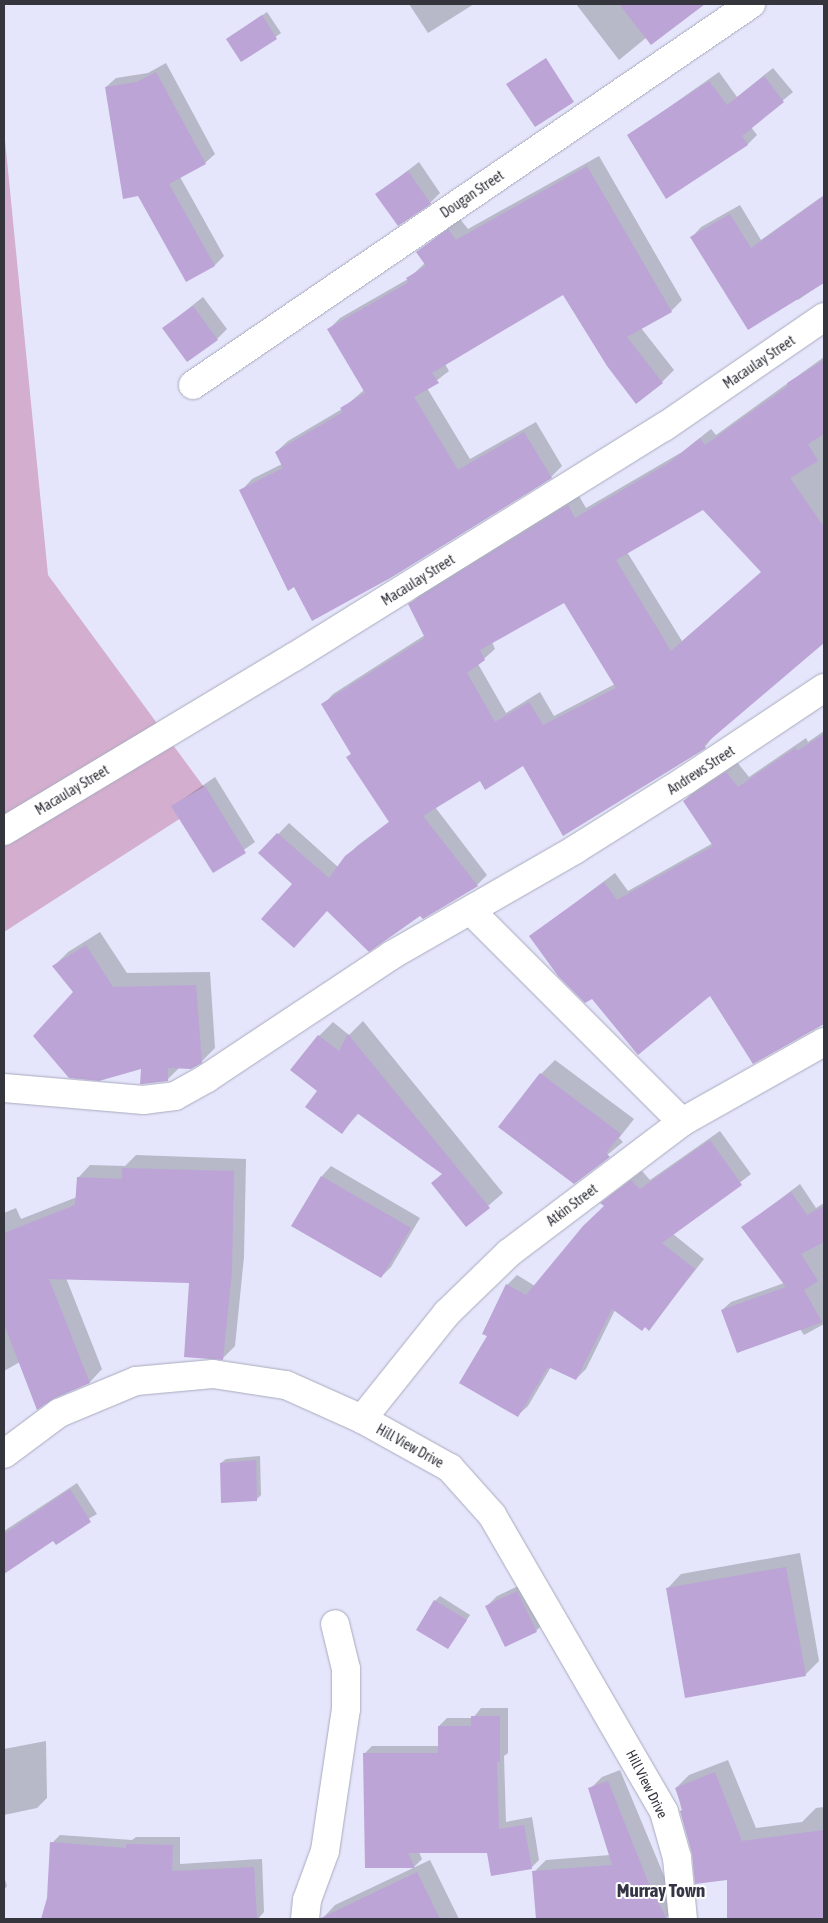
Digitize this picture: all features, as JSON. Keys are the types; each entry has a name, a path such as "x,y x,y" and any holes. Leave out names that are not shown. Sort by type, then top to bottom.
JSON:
{"street":[{"name":"Dougan Street","path":"193,385 752,4"},
{"name":"Macaulay Street","path":"4,831 294,657 655,433 824,317"},
{"name":"Andrews Street","path":"4,1088 144,1100 174,1096 207,1078 392,955 471,912 576,849 824,688"},
{"path":"471,912 682,1122"},
{"name":"Atkin Street","path":"362,1419 447,1312 509,1253 682,1122 824,1042"},
{"name":"Hill View Drive","path":"4,1454 59,1413 136,1381 213,1374 286,1385 362,1419 450,1468 492,1515 664,1812 677,1858 683,1919"},
{"path":"305,1919 307,1900 325,1851 346,1709 346,1669 334,1624"}],"shaded area":[{"path":"4,130 48,575 212,798 4,932"}],"building":[{"path":"619,4 705,4 651,45"},
{"path":"262,15 277,39 241,62 226,39"},
{"path":"546,58 574,102 535,127 506,84"},
{"path":"156,72 206,164 169,184 215,266 186,282 138,196 123,199 105,87 137,82"},
{"path":"764,76 784,102 742,136 748,145 666,199 627,135 709,81 727,105"},
{"path":"587,166 672,312 627,337 663,383 636,404 607,366 563,295 432,373 439,383 414,397 458,470 524,432 552,478 392,577 312,621 294,587 288,591 239,490 283,468 275,452 343,412 340,408 365,393 327,329 409,282 406,278 426,266 416,252 448,229 456,240"},
{"path":"408,171 431,204 398,226 375,194"},
{"path":"824,196 824,283 748,330 690,237 730,214 751,248"},
{"path":"193,306 218,340 187,362 162,328"},
{"path":"824,360 824,434 808,444 818,461 790,478 824,527 824,643 704,745 706,748 563,836 523,766 485,790 480,781 423,816 478,886 423,919 420,916 369,952 327,911 294,948 261,919 292,884 258,853 277,833 329,878 345,856 389,822 346,757 351,754 321,704 425,638 408,604 568,505 575,518 670,462 700,438 705,445 788,386 787,383","holes":["703,510 761,572 671,651 616,560","564,603 616,688 543,725 529,702 495,722 467,673 485,660 480,650"]},
{"path":"824,734 824,1024 753,1064 710,996 638,1055 592,999 585,1003 558,976 529,936 604,882 617,900 713,846 683,801 726,772 738,787 795,748 797,751"},
{"path":"205,786 246,853 213,873 171,806"},
{"path":"86,945 113,987 196,985 202,1063 191,1069 168,1068 168,1081 143,1084 140,1084 141,1069 99,1081 69,1078 33,1036 73,992 52,966"},
{"path":"348,1034 490,1208 466,1227 431,1183 442,1174 357,1113 342,1134 305,1107 317,1091 290,1070 318,1035 339,1051"},
{"path":"540,1073 621,1134 606,1153 610,1157 574,1184 498,1127"},
{"path":"710,1140 742,1185 662,1243 695,1269 649,1331 645,1327 642,1331 612,1309 576,1380 548,1367 518,1417 459,1383 487,1336 482,1334 506,1284 526,1295 583,1226 604,1206 600,1203 631,1180 640,1189"},
{"path":"122,1168 234,1171 232,1271 223,1360 184,1357 189,1283 49,1279 90,1383 53,1399 37,1410 4,1324 4,1233 75,1205 77,1177 122,1179"},
{"path":"321,1176 411,1228 381,1278 291,1226"},
{"path":"791,1192 807,1215 824,1206 824,1242 801,1254 818,1281 804,1290 822,1322 737,1353 721,1310 786,1287 741,1227"},
{"path":"256,1460 257,1501 221,1503 220,1463"},
{"path":"70,1489 91,1522 56,1545 53,1541 4,1574 4,1534"},
{"path":"786,1567 806,1676 685,1698 666,1588"},
{"path":"517,1591 537,1632 505,1647 485,1606"},
{"path":"434,1600 467,1620 448,1649 416,1630"},
{"path":"471,1716 500,1716 500,1762 497,1762 499,1829 524,1825 532,1869 491,1876 487,1853 408,1853 415,1868 365,1868 363,1753 438,1753 438,1726 471,1726"},
{"path":"715,1772 742,1841 824,1830 824,1919 727,1919 727,1880 695,1884 692,1854 680,1811 683,1810 675,1788"},
{"path":"608,1781 651,1889 667,1919 536,1919 532,1871 612,1865 588,1788"},
{"path":"50,1842 126,1848 126,1844 173,1845 172,1871 254,1867 257,1919 41,1919 47,1898"},
{"path":"417,1872 440,1919 321,1919 321,1918"}],"district":[{"name":"Murray Town","path":"661,1891"}]}
